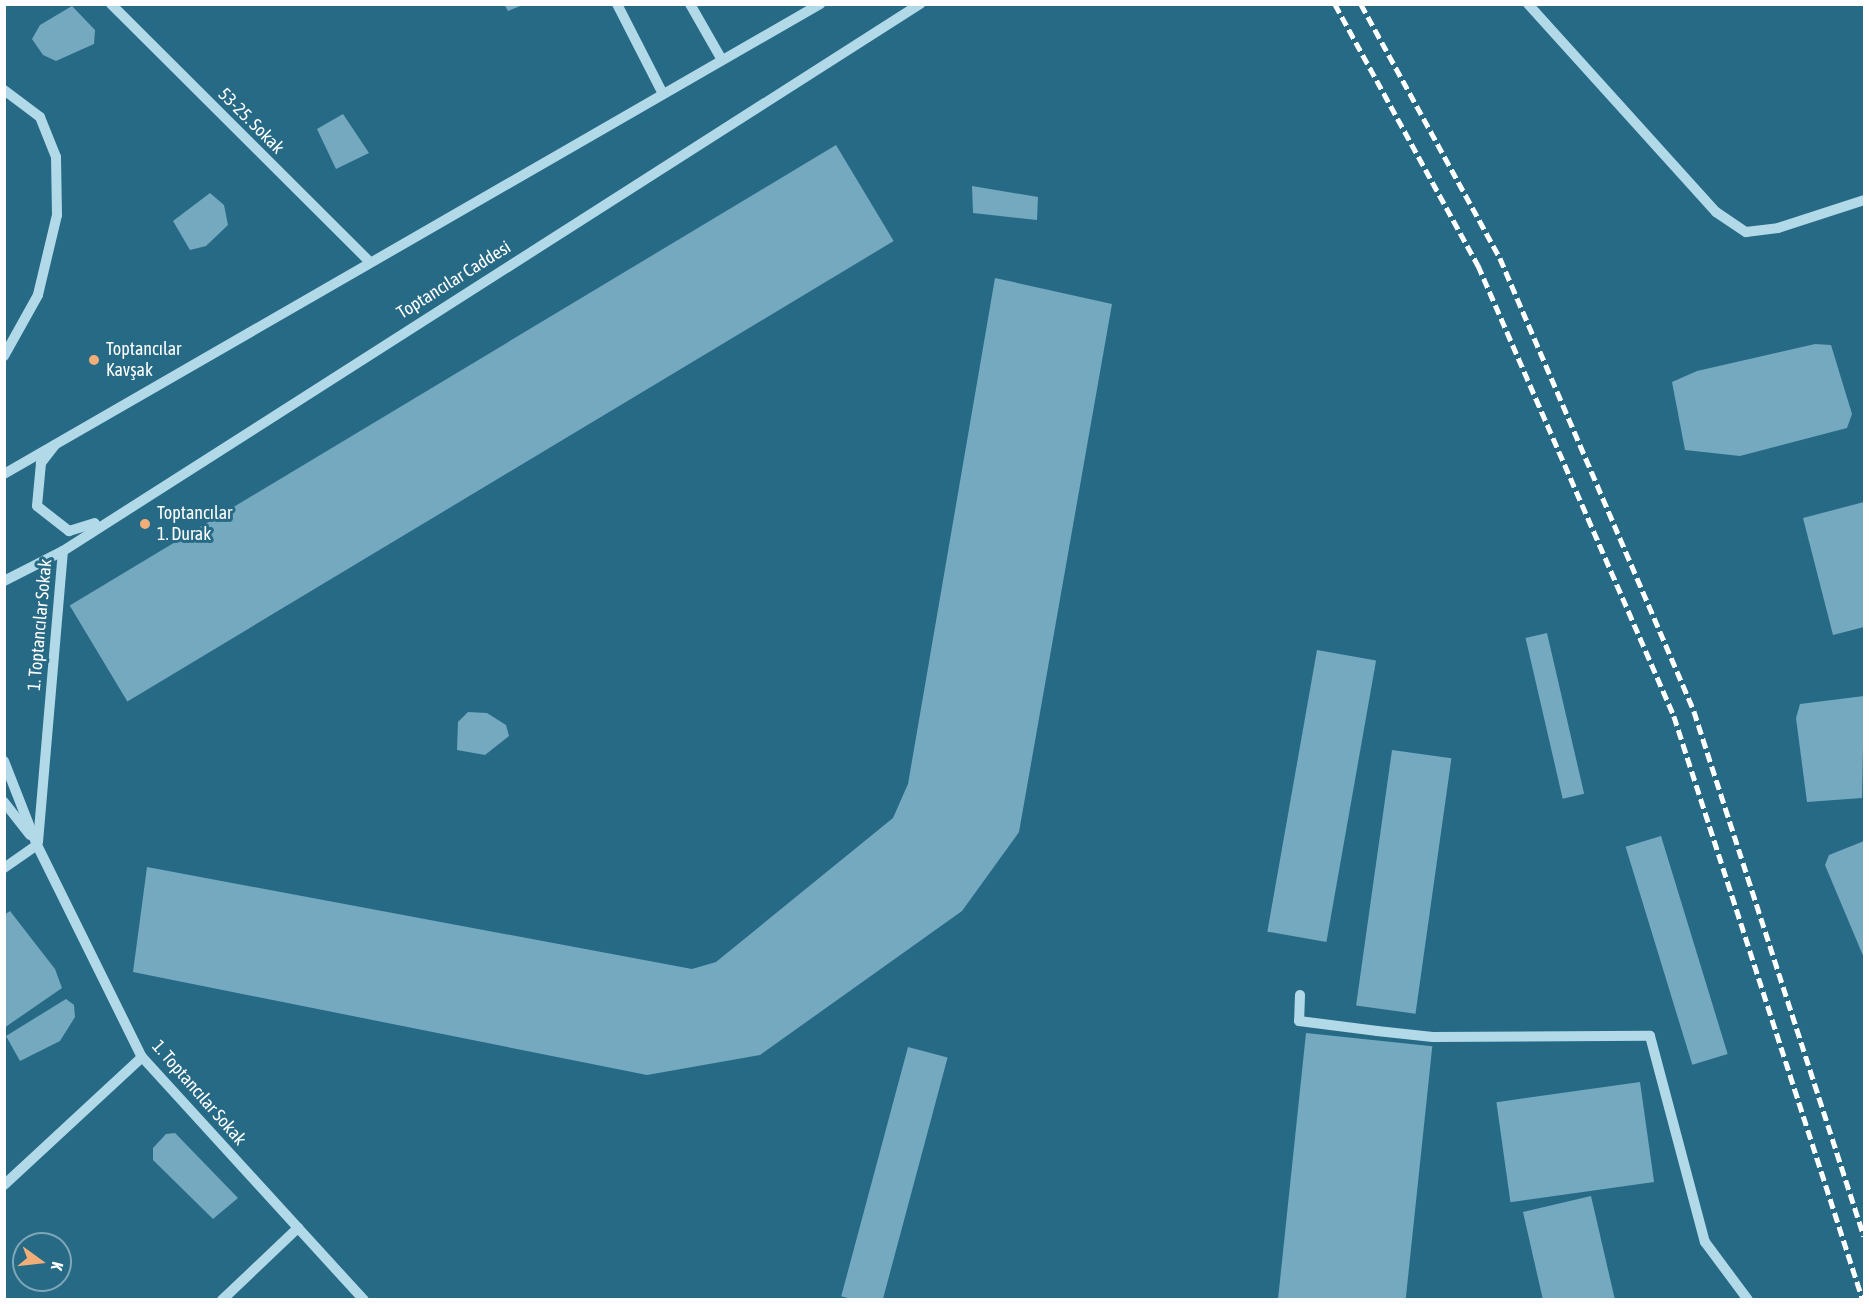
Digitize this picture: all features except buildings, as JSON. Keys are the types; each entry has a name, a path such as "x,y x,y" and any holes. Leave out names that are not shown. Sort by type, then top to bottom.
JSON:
{"street":[{"name":"53-25. Sokak","path":"111,4 369,261"},
{"path":"616,4 663,94"},
{"path":"690,4 722,60"},
{"path":"4,474 60,437 820,4"},
{"name":"Toptancılar Caddesi","path":"4,581 63,551 104,521 920,4"},
{"path":"1528,4 1716,212 1746,232 1778,228 1864,200"},
{"path":"4,90 40,117 56,157 57,215 38,295 4,356"},
{"path":"60,437 41,463 37,506 69,531 104,521"},
{"name":"1. Toptancılar Sokak","path":"37,845 63,551"},
{"name":"1. Toptancılar Sokak","path":"4,760 37,845 142,1057 364,1299"},
{"name":"1. Toptancılar Sokak","path":"4,802 37,845"},
{"path":"4,868 37,845"},
{"path":"1300,995 1299,1021 1377,1031 1433,1037 1650,1036 1705,1242 1748,1299"},
{"path":"5,1184 142,1057"},
{"path":"222,1299 298,1228"}],"railway":[{"path":"1335,4 1478,265 1674,716 1863,1300"},
{"path":"1361,4 1500,258 1694,711 1864,1236"}],"place":[{"name":"Toptancılar Kavşak","path":"94,360"},
{"name":"Toptancılar 1. Durak","path":"145,524"}]}
